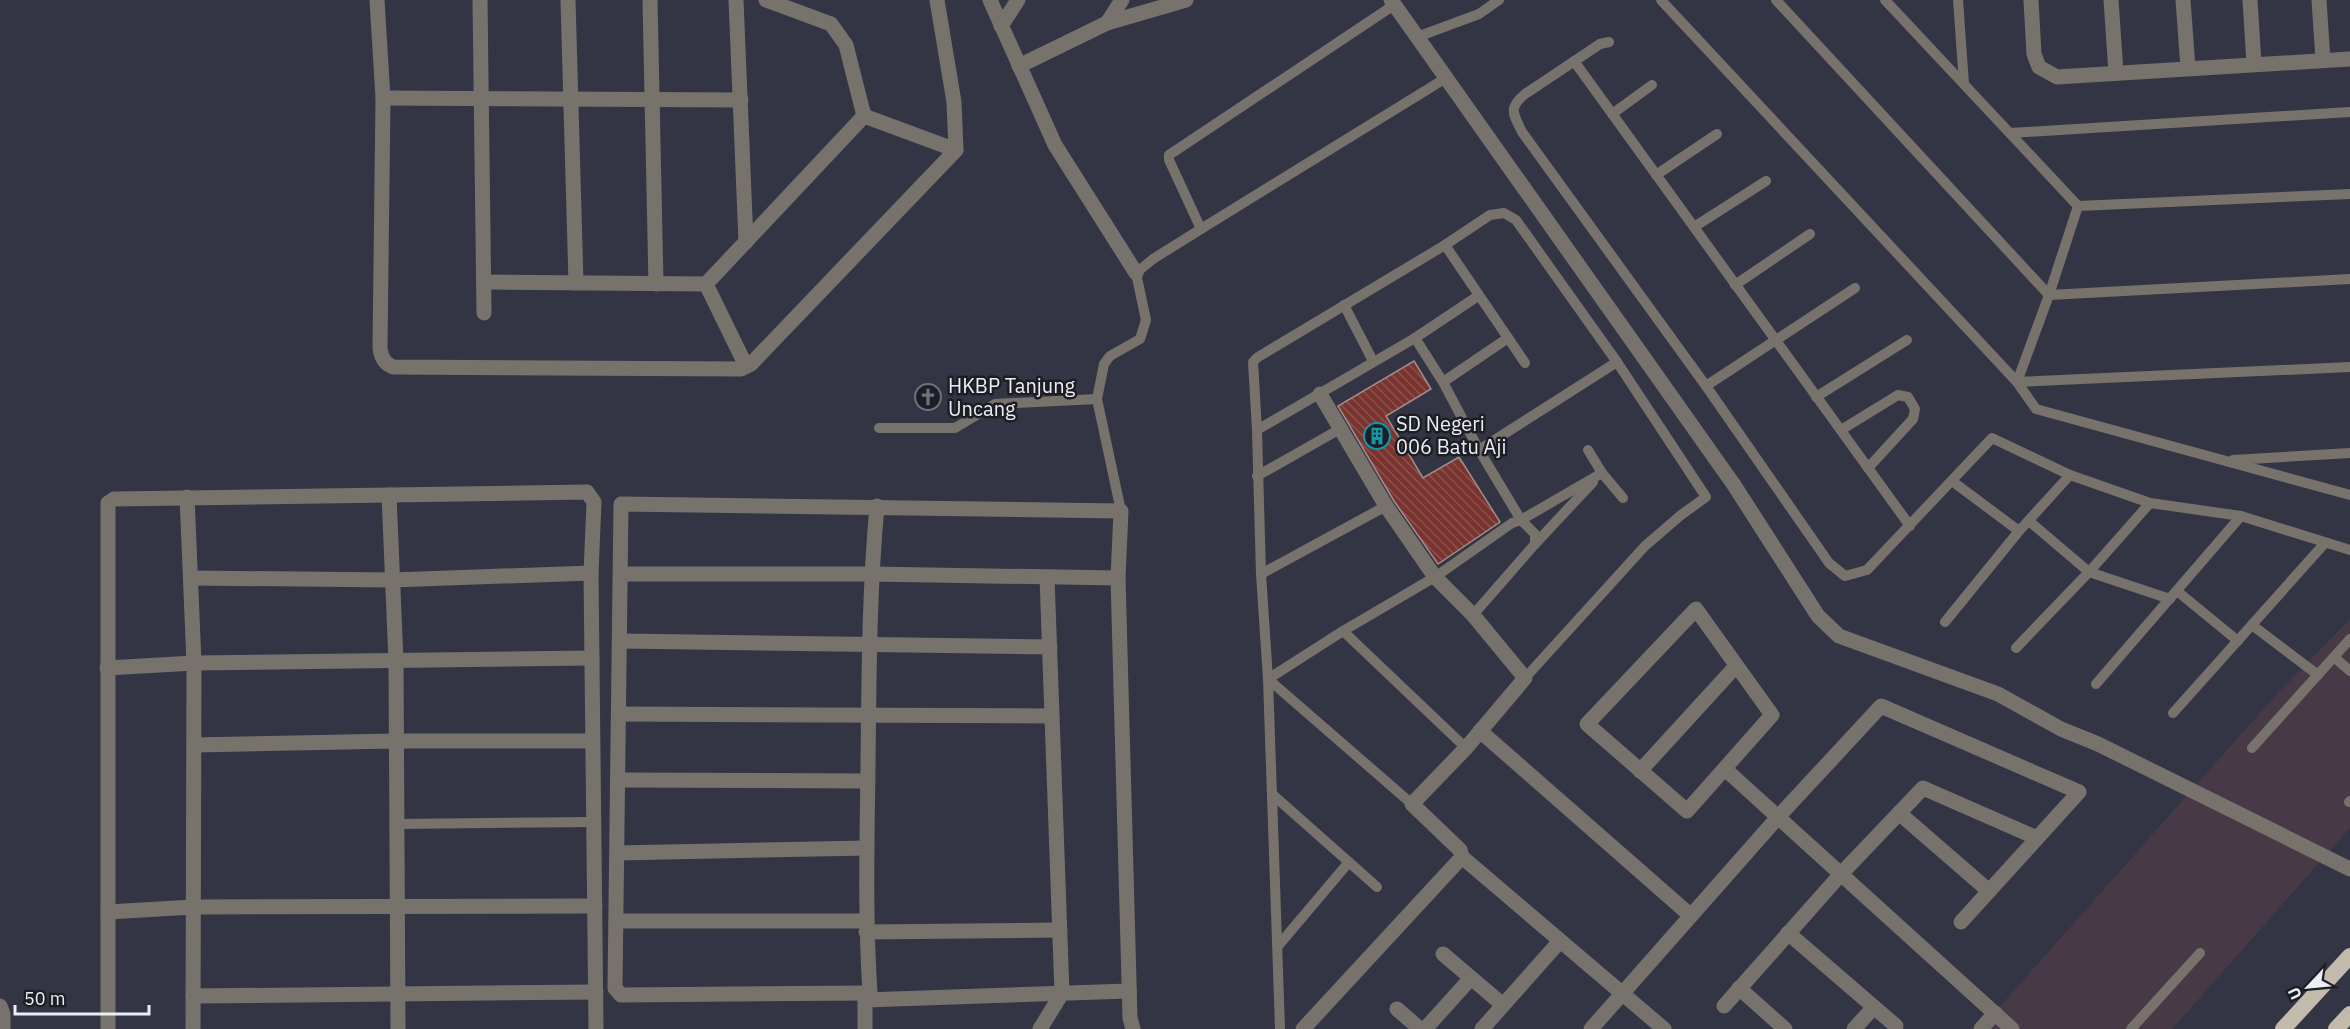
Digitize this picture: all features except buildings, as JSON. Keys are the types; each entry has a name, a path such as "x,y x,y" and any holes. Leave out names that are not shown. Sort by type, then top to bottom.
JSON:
{"highway":[{"path":"2283,1029 2350,956"},
{"path":"2336,1029 2350,1014"}],"street":[{"path":"377,0 383,98 380,354 387,365 393,367 660,369 741,369 747,366 956,150 954,102 937,0"},
{"path":"480,0 484,313"},
{"path":"568,0 576,283"},
{"path":"650,0 656,284"},
{"path":"736,0 746,242"},
{"path":"766,0 831,24 846,45 864,116"},
{"path":"990,0 1055,145 1137,273"},
{"path":"1001,26 1018,0"},
{"path":"1107,23 1122,0"},
{"path":"1019,66 1107,23 1186,0"},
{"path":"2031,0 2034,54 2039,67 2056,77 2350,58"},
{"path":"2111,0 2116,73"},
{"path":"2183,0 2188,68"},
{"path":"2250,0 2254,64"},
{"path":"2319,0 2323,60"},
{"path":"1392,3 1734,485 1818,616 1839,636 1998,694 2061,729 2098,744 2350,869"},
{"path":"383,98 741,100"},
{"path":"484,282 706,284 864,116"},
{"path":"864,116 956,150"},
{"path":"706,284 747,366"},
{"path":"1320,394 1386,506 1435,577 1473,615 1525,678 1466,748 1412,804 1460,850 1462,857 1664,1029"},
{"path":"108,1029 108,503 114,499 587,492 594,502 591,573 595,906 608,927 615,988 621,994 868,996 1130,991"},
{"path":"389,495 396,661 398,1029"},
{"path":"187,497 194,663 193,1029"},
{"path":"597,1029 596,992 608,927 617,853 621,504 1121,511 1118,578 1130,991 1129,1025"},
{"path":"865,1029 868,996 866,926 871,574 877,507"},
{"path":"192,578 392,580 591,573"},
{"path":"621,574 871,574 1118,578"},
{"path":"1040,1029 1062,993 1047,577"},
{"path":"1696,609 1736,666 1772,715 1687,811 1587,724 1696,609"},
{"path":"620,641 1050,647"},
{"path":"107,668 194,663 592,658"},
{"path":"1640,771 1736,666"},
{"path":"1591,1029 1690,915 1881,706 2079,792 1961,922"},
{"path":"619,714 1052,716"},
{"path":"1480,731 1690,915"},
{"path":"194,745 396,741 592,741"},
{"path":"1725,769 2012,1029"},
{"path":"618,780 868,781"},
{"path":"1724,1006 1841,874 1923,788 2037,838"},
{"path":"1899,813 1989,891"},
{"path":"617,853 867,848"},
{"path":"1303,1029 1462,857"},
{"path":"108,912 193,908 595,906"},
{"path":"608,927 866,926 1060,930"},
{"path":"1788,933 1896,1026"},
{"path":"1482,1029 1560,940"},
{"path":"1443,954 1503,1005"},
{"path":"1425,1029 1471,978"},
{"path":"1739,988 1785,1029"},
{"path":"193,996 596,992"},
{"path":"0,1006 3,1014 3,1029"},
{"path":"1854,1029 1874,1007"},
{"path":"1397,1009 1420,1029"},
{"path":"1981,1029 1995,1013"}],"lane":[{"path":"1417,37 1479,14 1499,0"},
{"path":"1661,0 2017,382 2036,409 2350,495"},
{"path":"1776,0 2049,295"},
{"path":"1885,0 2078,206 2350,194"},
{"path":"1958,0 1964,84"},
{"path":"1201,229 1169,160 1169,155 1392,3"},
{"path":"1610,42 1600,44 1520,98 1515,103 1513,113 1522,132 1706,386 1829,562 1845,576 1867,570 1992,438 2070,475 2150,503 2241,516 2350,550"},
{"path":"1574,61 1910,526"},
{"path":"1121,511 1097,399 1104,364 1110,356 1140,339 1146,320 1137,273 1153,259 1446,78"},
{"path":"1612,114 1652,85"},
{"path":"2010,133 2350,112"},
{"path":"1656,175 1717,134"},
{"path":"1694,227 1766,181"},
{"path":"2017,382 2078,206"},
{"path":"1280,1029 1268,679 1261,574 1253,362 1445,245 1490,214 1504,213 1516,220 1617,362 1706,497 1645,546 1525,678"},
{"path":"1735,285 1810,234"},
{"path":"1445,245 1525,363"},
{"path":"2049,295 2350,279"},
{"path":"1706,386 1855,288"},
{"path":"1257,430 1415,338 1478,296"},
{"path":"1344,305 1373,362"},
{"path":"1415,338 1443,382 1479,450 1521,520 1535,534 1535,544"},
{"path":"1443,382 1508,338"},
{"path":"1816,397 1907,340"},
{"path":"1479,450 1617,362"},
{"path":"2017,382 2350,367"},
{"path":"1841,430 1898,395 1908,397 1915,409 1913,419 1868,468"},
{"path":"879,428 955,428 995,404 1097,399"},
{"path":"1257,476 1340,429"},
{"path":"1588,450 1602,473 1623,498"},
{"path":"2224,461 2350,453"},
{"path":"1268,679 1342,631 1435,577 1512,523 1602,473"},
{"path":"1473,615 1535,544 1602,473"},
{"path":"1945,622 2019,531 2070,475"},
{"path":"1952,481 2019,531"},
{"path":"2016,648 2089,572 2150,503"},
{"path":"1261,574 1386,506"},
{"path":"2096,684 2241,516"},
{"path":"2029,521 2089,572 2173,595 2238,641"},
{"path":"2173,713 2325,543"},
{"path":"2252,625 2318,675"},
{"path":"1342,631 1466,748"},
{"path":"2252,748 2350,639"},
{"path":"2334,657 2350,671"},
{"path":"1268,679 1412,804"},
{"path":"1272,794 1377,886"},
{"path":"397,824 594,822"},
{"path":"1278,946 1349,862"},
{"path":"2131,1029 2200,953"}],"shaded area":[{"path":"2350,619 2350,828 2172,1029 1980,1029 2276,695"}],"place":[{"name":"HKBP Tanjung Uncang","path":"928,397"},
{"name":"SD Negeri 006 Batu Aji","path":"1377,436"}]}
